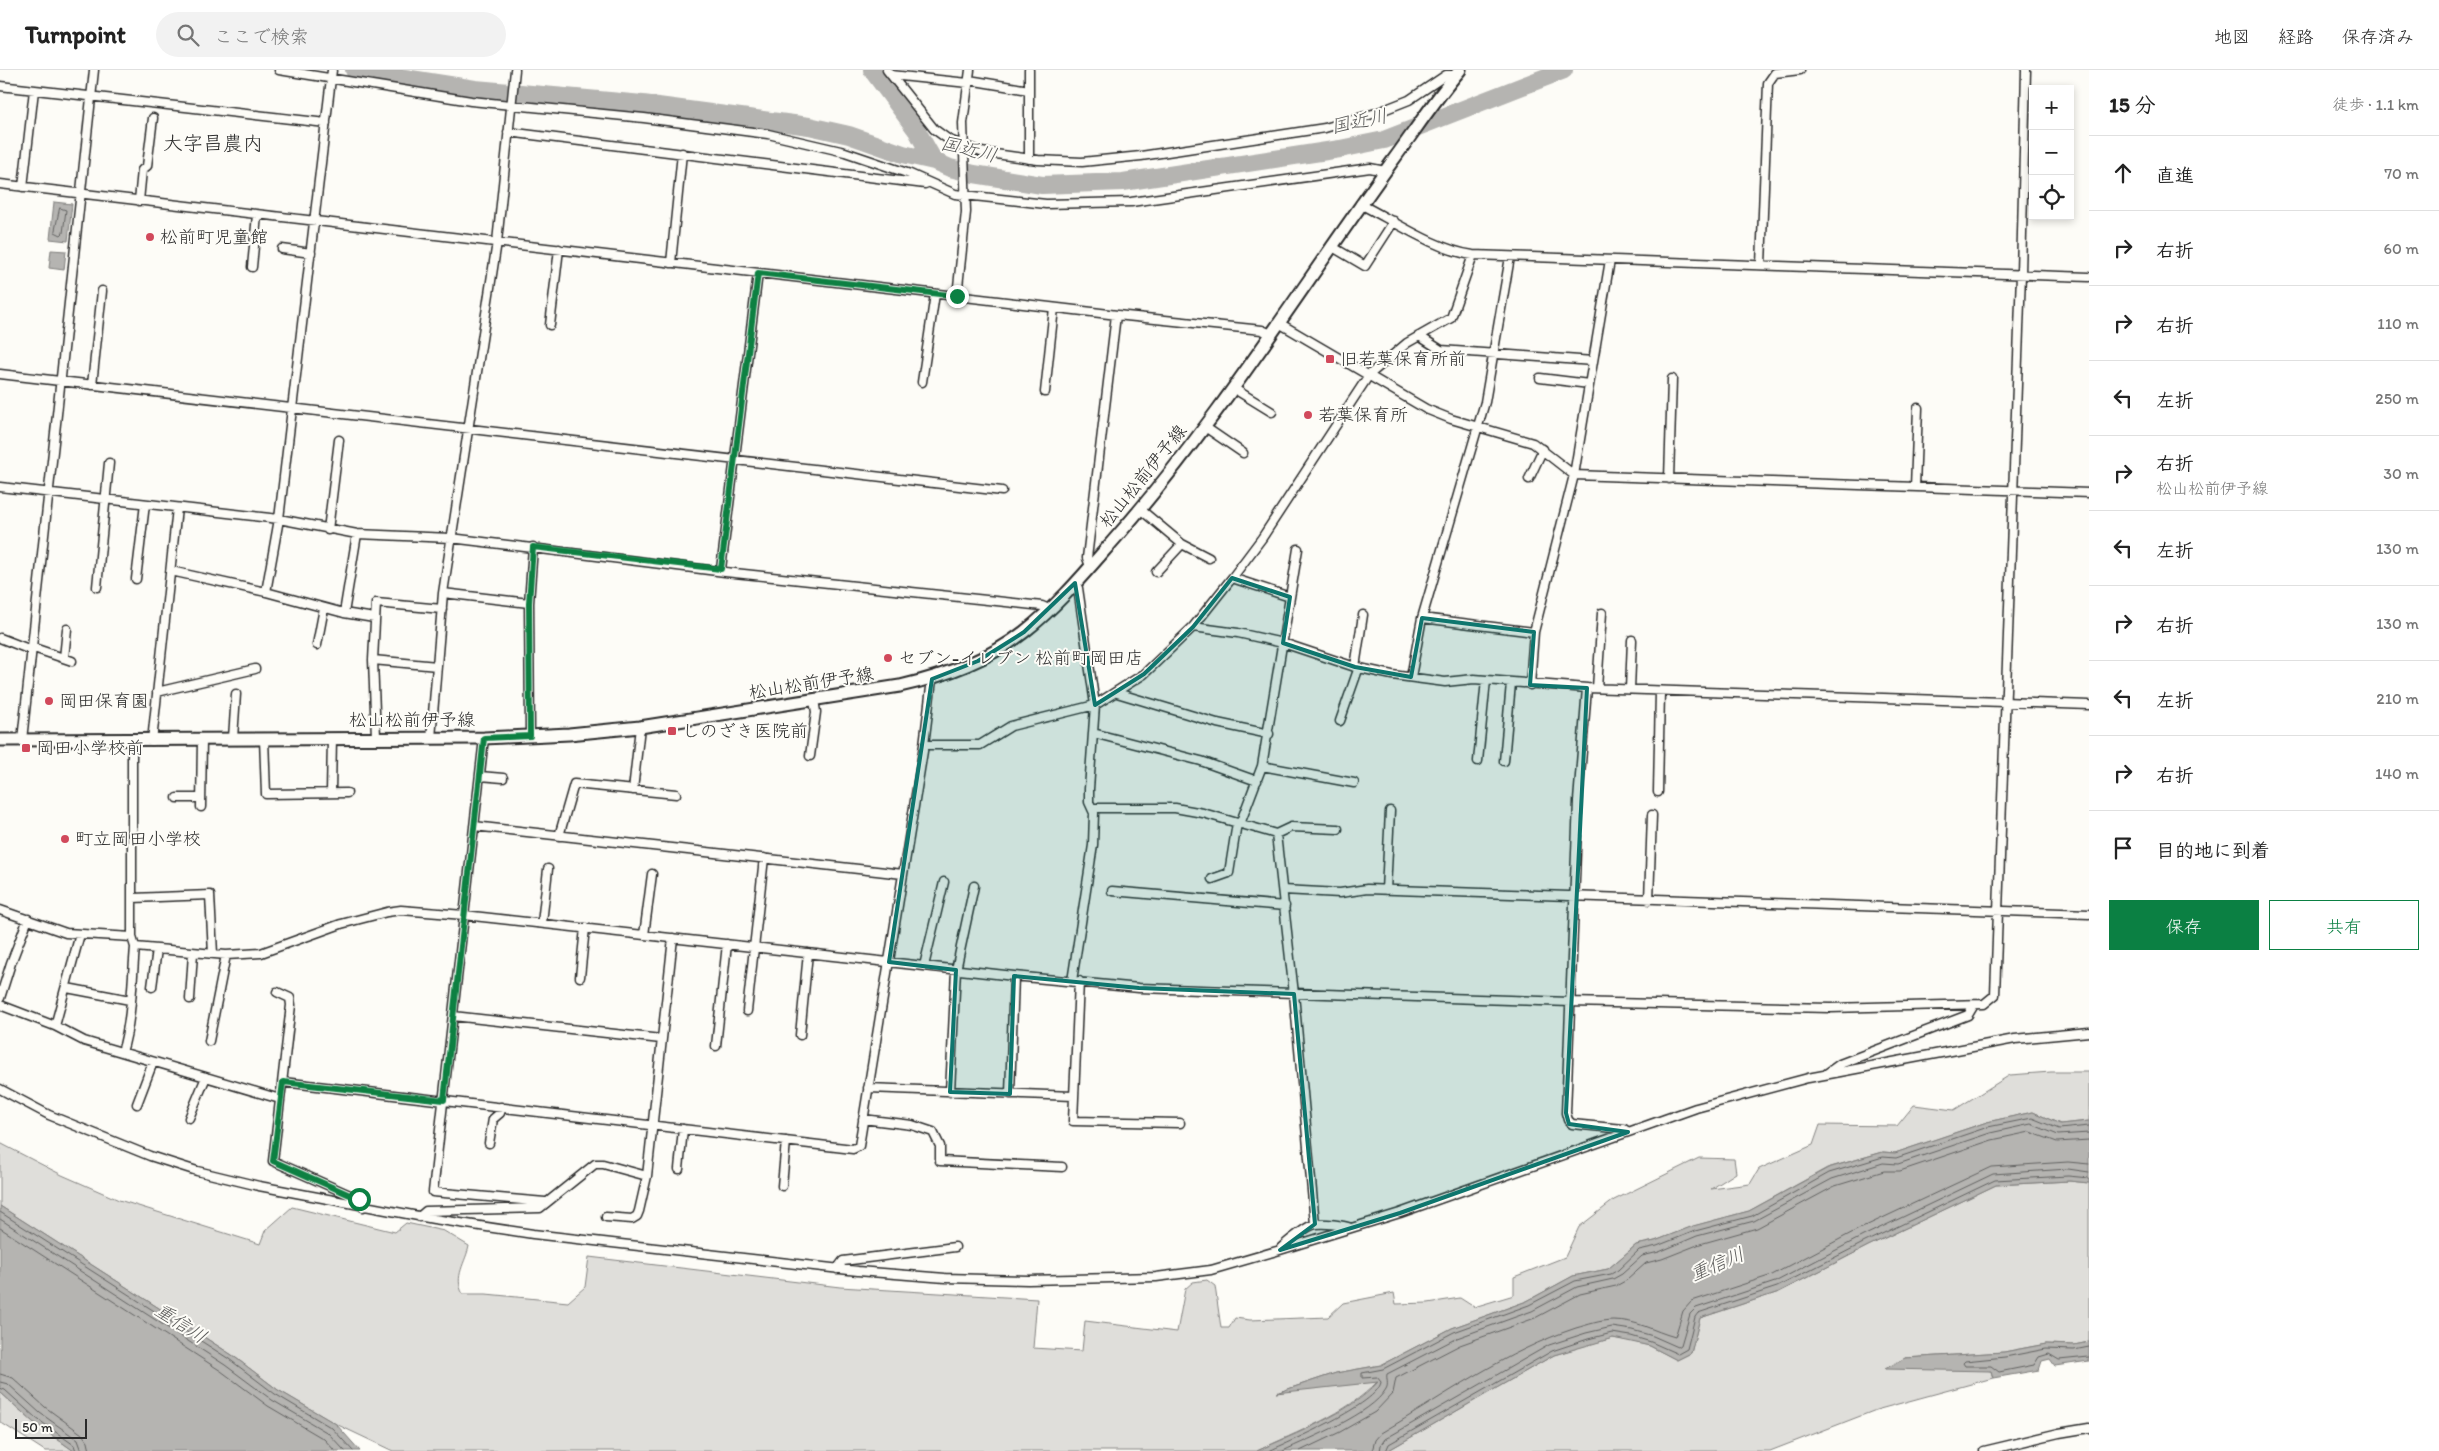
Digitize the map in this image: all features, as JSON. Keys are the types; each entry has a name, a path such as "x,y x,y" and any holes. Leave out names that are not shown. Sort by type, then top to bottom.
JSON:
{"main road":[{"name":"松山松前伊予線","path":"1,740 152,741 233,738 484,738 640,727 814,700 932,679 978,660 1001,648 1024,632 1049,609 1140,509 1205,428 1360,204 1458,72"}],"street":[{"path":"22,740 94,70"},
{"path":"279,70 331,75 403,92 654,119 807,141 845,152 934,185 966,194 1046,204 1131,202 1370,168 1385,171"},
{"path":"432,738 443,594 497,242 515,70"},
{"path":"957,296 966,194 963,122 970,70"},
{"path":"1028,158 1029,70"},
{"path":"1761,265 1768,83 1775,73 1800,70"},
{"path":"135,947 226,955 261,953 341,924 401,910 542,923 956,970 1139,988 1570,1002 1830,1008 1984,1004 1995,995 1999,911 2021,274 2026,70"},
{"path":"889,72 1029,90"},
{"path":"889,72 934,129 964,149 1028,158 1082,162 1142,156 1307,131 1376,113 1409,100 1446,75 1458,72"},
{"path":"266,592 279,519 293,408 331,75"},
{"path":"0,86 326,123"},
{"path":"23,187 34,90"},
{"path":"139,201 142,170 147,166 153,118"},
{"path":"508,132 934,185"},
{"path":"671,263 682,153"},
{"path":"0,184 1054,308 1262,330 1271,334"},
{"path":"1360,204 1460,254 2089,277"},
{"path":"252,267 257,215"},
{"path":"1331,246 1365,266 1394,221"},
{"path":"282,249 311,253"},
{"path":"550,325 558,250"},
{"path":"924,746 973,747 980,745 1011,726 1095,705 1118,693 1144,674 1193,627 1232,578 1262,538 1369,375 1407,343 1451,318 1473,255"},
{"path":"1411,677 1422,618 1478,427 1510,257"},
{"path":"1530,685 1534,632 1574,475 1610,260"},
{"path":"721,569 758,273"},
{"path":"92,385 102,291"},
{"path":"922,382 935,294"},
{"path":"1045,392 1054,308"},
{"path":"1090,566 1087,558 1116,315"},
{"path":"1279,323 1426,409 1533,443 1574,475 2089,493"},
{"path":"1419,336 1441,350 1593,361"},
{"path":"0,374 1002,491"},
{"path":"1540,378 1589,384"},
{"path":"1669,479 1672,379"},
{"path":"1233,388 1272,412"},
{"path":"1915,487 1918,408"},
{"path":"1205,428 1243,453"},
{"path":"328,530 339,440"},
{"path":"1529,479 1543,449"},
{"path":"97,587 109,463"},
{"path":"0,487 279,519 328,530 357,534 451,538 967,600 1042,606 1049,609"},
{"path":"136,579 145,504"},
{"path":"152,741 176,508"},
{"path":"1140,509 1182,544 1209,558"},
{"path":"344,613 357,534"},
{"path":"1156,572 1182,544"},
{"path":"530,736 529,603 533,547"},
{"path":"1212,879 1229,872 1239,824 1262,766 1298,550"},
{"path":"171,571 266,592 344,613 374,618"},
{"path":"1232,578 1290,597"},
{"path":"1075,582 1078,588 1095,705 1089,802 1094,812 1092,853 1075,981 1073,1120 1180,1123"},
{"path":"443,594 529,603"},
{"path":"376,738 373,660 376,603 442,609"},
{"path":"317,645 324,608"},
{"path":"1598,688 1602,613"},
{"path":"1340,721 1357,678 1363,615"},
{"path":"1422,618 1534,632"},
{"path":"1193,627 1238,633 1283,643 1357,667 1445,682 1474,679 1530,685 1587,688 2089,705"},
{"path":"64,658 67,629"},
{"path":"0,638 72,660"},
{"path":"1630,689 1632,640"},
{"path":"373,660 437,666"},
{"path":"157,692 255,669"},
{"path":"283,1082 853,1149 859,1146 904,874 924,746 932,679"},
{"path":"1478,761 1486,680"},
{"path":"1504,762 1511,683"},
{"path":"1587,688 1578,801 1566,1112 1568,1120 1572,1124 1624,1129 1628,1132"},
{"path":"1658,792 1660,690"},
{"path":"1118,693 1217,723 1268,734"},
{"path":"233,738 236,694"},
{"path":"810,756 816,712 814,700"},
{"path":"632,790 640,727"},
{"path":"1093,733 1201,761 1257,781"},
{"path":"264,738 266,794 347,794"},
{"path":"331,794 332,738"},
{"path":"484,738 434,1192 545,1202"},
{"path":"201,807 202,739"},
{"path":"122,1052 129,1031 135,947 132,937 132,741"},
{"path":"1262,766 1354,783"},
{"path":"480,776 503,778"},
{"path":"559,836 574,784 676,794"},
{"path":"177,798 201,798"},
{"path":"1092,808 1175,808 1276,834 1291,827 1338,829"},
{"path":"1386,890 1390,811"},
{"path":"1649,900 1652,815"},
{"path":"474,826 904,874"},
{"path":"1276,834 1294,994 1315,1224"},
{"path":"747,1011 764,858"},
{"path":"542,923 548,869"},
{"path":"644,934 652,874"},
{"path":"924,966 944,882"},
{"path":"950,1092 956,970 974,886"},
{"path":"1283,890 1340,893 1367,889 2089,914"},
{"path":"1112,891 1285,906"},
{"path":"133,898 210,896 213,954"},
{"path":"0,910 66,933 132,937"},
{"path":"0,998 11,962 28,919"},
{"path":"580,977 585,928"},
{"path":"55,1026 80,934"},
{"path":"606,1217 632,1219 637,1216 647,1176 673,938"},
{"path":"716,1046 727,944"},
{"path":"152,988 157,950"},
{"path":"190,999 193,953"},
{"path":"800,1035 808,953"},
{"path":"209,1041 226,955"},
{"path":"1010,1094 1014,976"},
{"path":"66,988 130,1000"},
{"path":"277,992 290,998 291,1005 273,1161 359,1199 363,1207"},
{"path":"0,1005 55,1026 84,1041 280,1099"},
{"path":"1824,1075 1840,1064 1892,1046 1968,1015 1974,1005"},
{"path":"453,1016 662,1039"},
{"path":"0,1089 49,1115 150,1156 197,1171 259,1186 419,1217 542,1236 838,1269 945,1278 1156,1278 1211,1270 1400,1213 1696,1108 1824,1075 2014,1039 2089,1032"},
{"path":"137,1104 153,1062"},
{"path":"189,1118 206,1077"},
{"path":"868,1088 1074,1096"},
{"path":"489,1143 493,1119 500,1113 501,1107"},
{"path":"863,1119 912,1125 933,1132 940,1146 940,1161 1062,1166"},
{"path":"679,1169 683,1129"},
{"path":"782,1186 786,1141"},
{"path":"419,1217 426,1211 540,1208 545,1202 595,1164 603,1164 647,1176"},
{"path":"1280,1250 1289,1240 1315,1224 1341,1224 1351,1228"},
{"path":"838,1269 843,1261 955,1247"},
{"path":"1984,1451 2059,1433 2089,1428"}],"highlighted area":[{"path":"1232,578 1290,597 1283,643 1355,667 1411,677 1422,618 1534,632 1530,685 1587,688 1566,1113 1569,1124 1628,1132 1400,1213 1280,1250 1315,1224 1294,994 1139,988 1014,976 1010,1094 950,1092 956,970 889,962 932,679 978,661 1024,632 1075,583 1095,705 1144,674 1193,627"}],"shaded area":[{"path":"2089,1072 2089,1121 2060,1124 2033,1112 1987,1122 1895,1153 1883,1152 1827,1168 1749,1211 1694,1226 1655,1241 1636,1245 1608,1269 1573,1276 1527,1301 1452,1328 1381,1365 1336,1373 1279,1392 1378,1381 1365,1393 1336,1413 1257,1451 393,1451 336,1424 278,1390 232,1355 0,1206 0,1143 62,1175 119,1200 260,1244 265,1231 292,1207 395,1232 406,1223 444,1231 469,1246 459,1282 463,1294 486,1294 568,1302 585,1287 589,1257 840,1287 1037,1299 1033,1348 1082,1351 1085,1321 1177,1332 1185,1289 1193,1282 1207,1280 1215,1286 1221,1328 1229,1328 1235,1318 1250,1320 1328,1317 1343,1303 1394,1293 1396,1304 1428,1303 1460,1298 1474,1307 1514,1295 1514,1277 1565,1257 1579,1227 1614,1200 1699,1158 1734,1159 1736,1173 1711,1189 1750,1184 1759,1169 1813,1145 1820,1125 1897,1126 1914,1105 1954,1110 2010,1075"},
{"path":"2069,1181 2089,1183 2089,1342 2074,1345 2046,1344 2004,1352 1905,1358 1991,1371 1993,1378 1876,1410 1770,1451 1387,1451 1554,1355 1613,1338 1650,1346 1677,1360 1691,1353 1700,1318 1779,1292 1868,1246 1996,1185"},
{"path":"0,1392 33,1422 74,1451 45,1451 0,1422"}],"water":[{"path":"54,202 72,204 68,241 50,239"},
{"path":"51,250 66,251 64,270 49,268"},
{"name":"重信川","path":"2033,1112 2060,1124 2089,1121 2089,1183 2069,1181 1996,1185 1868,1246 1779,1292 1700,1318 1691,1353 1677,1360 1650,1346 1613,1338 1554,1355 1387,1451 1257,1451 1305,1430 1337,1413 1352,1404 1378,1382 1276,1393 1336,1373 1381,1365 1452,1328 1527,1301 1573,1276 1608,1269 1636,1245 1655,1241 1693,1226 1749,1211 1828,1168 1883,1152 1895,1153 1987,1122"},
{"name":"重信川","path":"0,1206 232,1355 278,1390 336,1424 360,1451 74,1451 33,1422 0,1392"},
{"path":"2089,1342 2089,1361 2055,1366 2050,1359 2042,1361 2039,1370 1993,1378 1991,1371 1885,1369 1905,1358 2004,1352 2046,1344 2074,1345"}],"waterway":[{"name":"国近川","path":"354,70 475,89 643,104 809,126 849,135 903,154 934,161 950,168 974,174 1042,185 1123,182 1340,149 1384,140 1564,70"},
{"path":"872,70 917,131 934,161"}],"place":[{"name":"松前町児童館","path":"150,237"},
{"name":"旧若葉保育所前","path":"1330,359"},
{"name":"若葉保育所","path":"1308,415"},
{"name":"セブン-イレブン 松前町岡田店","path":"888,658"},
{"name":"岡田保育園","path":"49,701"},
{"name":"しのざき医院前","path":"672,731"},
{"name":"岡田小学校前","path":"26,748"},
{"name":"町立岡田小学校","path":"65,839"}],"district":[{"name":"大字昌農内","path":"213,143"}],"route":[{"path":"359,1199 273,1161 283,1082 444,1100 484,738 530,736 528,721 529,603 533,547 721,569 758,273 957,296"}]}
